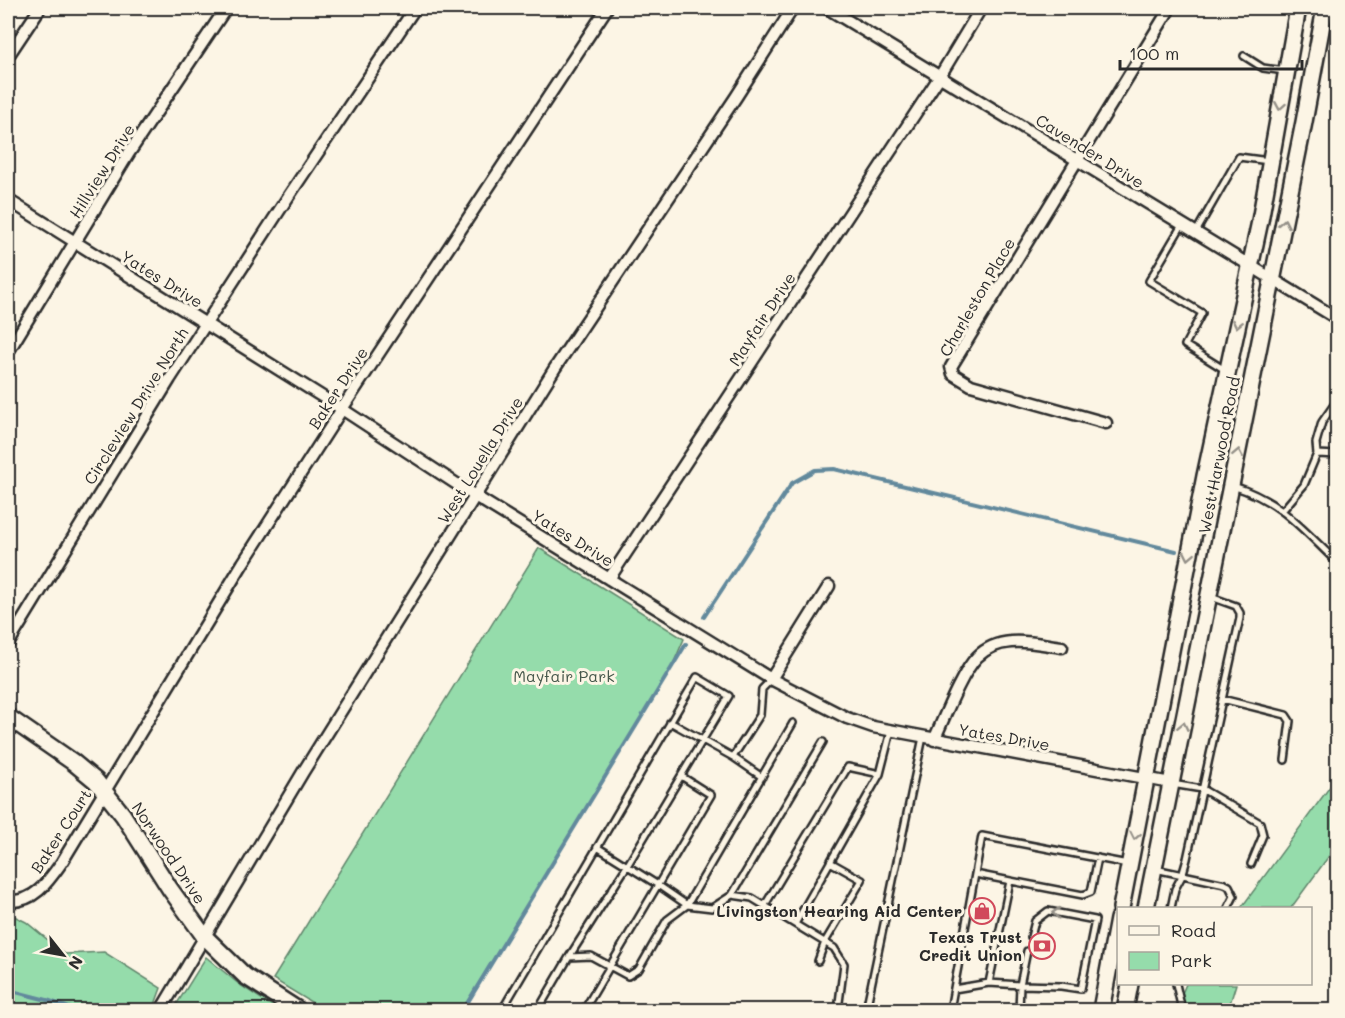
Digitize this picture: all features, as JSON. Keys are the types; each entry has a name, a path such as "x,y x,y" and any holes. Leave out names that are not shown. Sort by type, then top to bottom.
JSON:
{"main road":[{"name":"West Harwood Road","path":"1121,907 1227,371 1250,267 1298,8"},
{"name":"West Harwood Road","path":"1146,907 1325,8"},
{"name":"Norwood Drive","path":"8,717 73,762 105,791 123,815 170,890 204,936 244,976 298,1011"},
{"path":"1101,1011 1117,929"},
{"path":"1125,1011 1130,985"}],"street":[{"path":"8,56 40,8"},
{"name":"Hillview Drive","path":"8,352 129,153 226,8"},
{"name":"Circleview Drive North","path":"8,644 206,324 415,8"},
{"name":"Baker Drive","path":"105,791 243,564 342,409 607,8"},
{"name":"West Louella Drive","path":"161,1011 303,772 555,368 793,8"},
{"name":"Cavender Drive","path":"827,8 1338,319"},
{"name":"Mayfair Drive","path":"609,579 940,76 981,8"},
{"path":"1076,160 1170,8"},
{"name":"Charleston Place","path":"1076,160 951,367 953,374 971,385 1106,423"},
{"name":"Yates Drive","path":"8,200 342,409 476,496 771,679 848,718 891,731 1171,783"},
{"path":"771,679 830,586"},
{"path":"929,738 967,671 977,657 991,647 1011,642 1026,642 1062,647"},
{"name":"Baker Court","path":"9,902 25,900 40,890 49,880 105,791"}],"lane":[{"path":"1244,56 1263,68 1287,71"},
{"path":"1195,233 1239,157 1270,161"},
{"path":"1182,225 1149,281 1202,313 1185,345 1227,371"},
{"path":"1283,510 1304,485 1317,454 1316,443 1322,422 1338,399"},
{"path":"1317,454 1338,455"},
{"path":"1231,485 1252,492 1283,510 1338,563"},
{"path":"1171,907 1175,889 1182,876 1240,613 1233,604 1209,597"},
{"path":"502,1011 697,677 729,696 538,1010"},
{"path":"733,757 760,715 762,689 771,679"},
{"path":"1222,699 1286,715 1290,721 1285,760"},
{"path":"670,722 733,757 762,777"},
{"path":"569,957 591,956 628,976 639,969 667,920 687,905 792,723"},
{"path":"795,924 880,774 891,731"},
{"path":"866,1011 929,738"},
{"path":"597,847 687,905 712,908 732,896 823,742"},
{"path":"765,905 848,767 880,774"},
{"path":"584,1011 711,795 681,776"},
{"path":"1171,783 1202,789 1260,823 1263,835 1251,864"},
{"path":"950,1011 982,836 1129,864"},
{"path":"975,874 1083,896 1091,892 1098,858"},
{"path":"818,961 825,942 862,880 830,862"},
{"path":"1153,869 1229,886 1234,896 1229,907"},
{"path":"989,983 1010,881"},
{"path":"732,896 752,898 834,948 844,964 838,1011"},
{"path":"954,989 989,983 1081,989 1095,920 1048,912 1035,921 1031,937"},
{"path":"1019,1011 1020,985 1027,951"},
{"path":"1176,985 1182,1011"}],"green space":[{"name":"Mayfair Park","path":"539,548 684,639 670,671 462,1010 324,1010 273,979"},
{"path":"1337,777 1337,845 1292,907 1242,907"},
{"path":"8,913 26,922 65,954 104,952 161,988 153,1010 8,1010"},
{"path":"206,957 240,985 279,1010 173,1010"},
{"path":"1186,985 1236,985 1228,1010 1175,1010"}],"waterway":[{"path":"704,617 792,483 815,470 834,469 1176,551"},
{"path":"463,1010 686,644"},
{"path":"8,990 75,1010"}],"place":[{"name":"Livingston Hearing Aid Center","path":"982,911"},
{"name":"Texas Trust Credit Union","path":"1042,946"}]}
